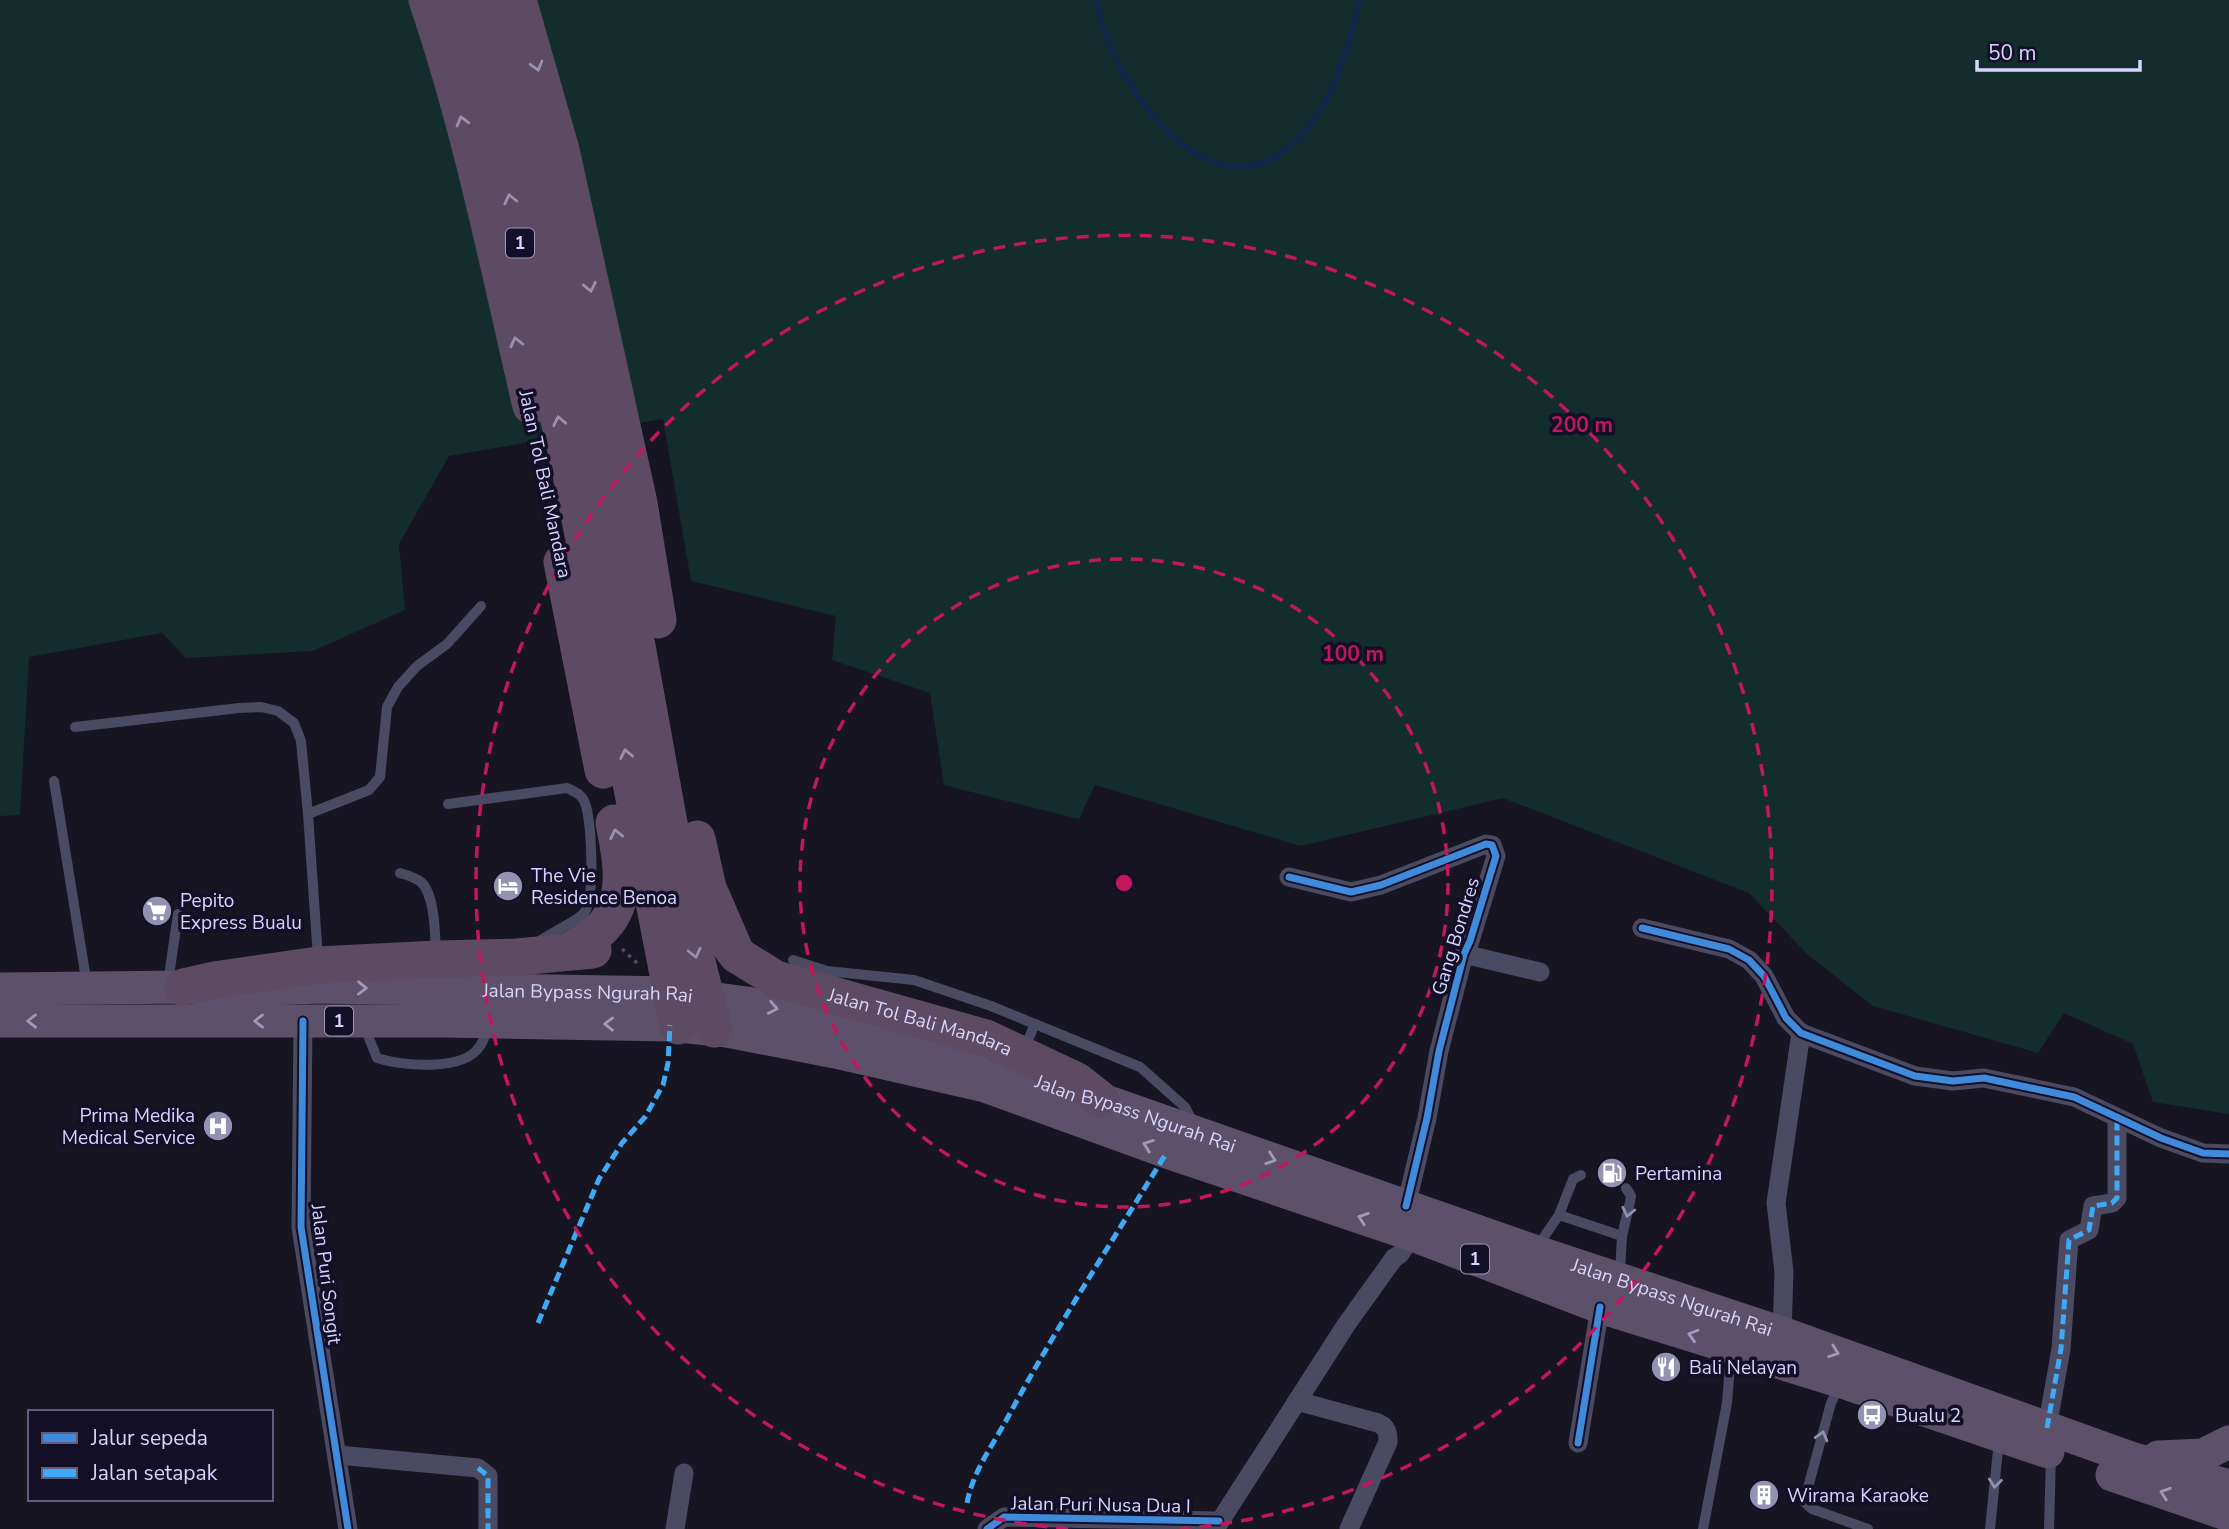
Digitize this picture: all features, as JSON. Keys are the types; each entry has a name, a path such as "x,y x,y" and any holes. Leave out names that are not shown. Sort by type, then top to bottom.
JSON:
{"highway":[{"name":"Jalan Tol Bali Mandara","path":"427,0 477,176 592,487 665,666 708,888 737,955"},
{"name":"Jalan Tol Bali Mandara","path":"457,0 592,487"},
{"name":"Jalan Tol Bali Mandara","path":"490,0 536,158 592,487 662,866 692,1011"},
{"name":"Jalan Tol Bali Mandara","path":"175,987 214,980 318,976 518,974 567,952 600,930 619,897 622,870 592,487 561,150 518,0"},
{"name":"1","path":"592,487 629,684"},
{"name":"Jalan Tol Bali Mandara","path":"567,952 603,949 615,943 662,866"},
{"name":"Jalan Tol Bali Mandara","path":"662,866 703,911 737,955 776,979 1025,1051 1077,1081 1100,1099"},
{"name":"Jalan Bypass Ngurah Rai","path":"518,974 692,1011 835,1052 985,1086 1167,1152 1403,1232 1600,1307 1842,1382 2000,1436 2049,1441 2131,1458 2221,1508"},
{"name":"1","path":"0,989 175,987"},
{"name":"Jalan Bypass Ngurah Rai","path":"0,1021 489,1022 692,1011 835,1020 981,1059 1025,1051"},
{"name":"Jalan Bypass Ngurah Rai","path":"1100,1099 1199,1133 1403,1232 1534,1251 1782,1333 2221,1508"},
{"path":"2131,1458 2203,1455 2229,1442"}],"street":[{"name":"Gang Bondres","path":"1289,877 1351,892 1381,885 1486,844 1492,845 1496,856 1464,954 1439,1051 1403,1232"},
{"path":"1642,928 1730,949 1749,960 1764,976 1786,1018 1801,1033 1915,1076 1953,1081 1984,1078 2074,1097 2139,1129 2203,1153 2229,1154"},
{"path":"1464,954 1540,972"},
{"name":"Jalan Puri Songit","path":"303,1021 301,1227 348,1529"},
{"path":"1782,1333 1784,1272 1776,1203 1801,1033"},
{"path":"2049,1441 2061,1349 2069,1240 2089,1230 2094,1206 2112,1203 2117,1198 2117,1118"},
{"path":"1217,1525 1403,1232"},
{"path":"1578,1443 1600,1307"},
{"path":"1297,1401 1378,1423 1384,1426 1388,1433 1388,1443 1349,1529"},
{"path":"338,1455 478,1468 488,1476 488,1529"},
{"path":"676,1529 684,1473"},
{"name":"Jalan Puri Nusa Dua I","path":"987,1529 1004,1517 1217,1525"}],"lane":[{"path":"308,814 369,790 380,777 387,707 398,687 417,666 447,644 481,606"},
{"path":"75,727 239,708 278,711 294,723 301,741 308,814 318,976"},
{"path":"54,781 87,989"},
{"path":"448,804 567,788 579,793 585,805 590,838 592,896 584,913 547,936 518,974"},
{"path":"400,873 414,877 423,884 432,906 436,974"},
{"path":"175,987 178,914"},
{"path":"793,960 827,971 914,980 991,1006 1025,1051 1140,1067 1185,1107 1199,1133"},
{"path":"364,1021 377,1058 393,1063 427,1065 461,1060 480,1048 489,1022"},
{"path":"1534,1251 1559,1215 1573,1179 1581,1175"},
{"path":"1619,1280 1622,1236 1631,1196 1626,1188"},
{"path":"1559,1215 1622,1236"},
{"path":"1703,1529 1727,1404 1732,1347"},
{"path":"1842,1382 1831,1404 1804,1502 1812,1509 1868,1529"},
{"path":"1990,1529 2000,1436"},
{"path":"2049,1441 2049,1529"}],"green space":[{"path":"0,0 2229,0 2229,1114 2153,1102 2133,1044 2064,1013 2038,1053 1873,1006 1807,954 1749,893 1503,798 1301,846 1095,785 1079,819 944,785 930,693 832,660 836,616 691,581 663,419 449,456 399,544 405,610 313,651 186,658 162,633 29,657 20,815 0,816"}],"waterway":[{"path":"1096,0 1106,36 1121,69 1138,97 1160,123 1184,146 1210,161 1238,167 1268,161 1297,140 1310,125 1338,74 1359,0"}],"marked path":[{"path":"538,1323 599,1179 622,1143 645,1117 663,1085 668,1063 670,1025"},
{"path":"2047,1428 2061,1349 2069,1240 2089,1230 2093,1206 2112,1203 2117,1198 2117,1118"},
{"path":"967,1503 979,1469 1027,1383 1167,1152"},
{"path":"478,1468 488,1476 488,1529"}],"cycle path":[{"path":"1289,877 1351,892 1381,885 1486,844 1492,845 1496,856 1464,954 1439,1051 1427,1118 1406,1206"},
{"path":"1642,928 1729,949 1749,960 1764,976 1786,1018 1801,1033 1915,1076 1953,1081 1984,1078 2074,1097 2161,1138 2203,1153 2229,1154"},
{"path":"303,1021 301,1227 348,1529"},
{"path":"1578,1443 1600,1307"},
{"path":"987,1529 1004,1517 1219,1521"}],"place":[{"name":"The Vie Residence Benoa","path":"508,886"},
{"name":"Pepito Express Bualu","path":"157,911"},
{"name":"Prima Medika Medical Service","path":"218,1126"},
{"name":"Pertamina","path":"1612,1173"},
{"name":"Bali Nelayan","path":"1666,1367"},
{"name":"Bualu 2","path":"1872,1415"},
{"name":"Wirama Karaoke","path":"1764,1495"}]}
